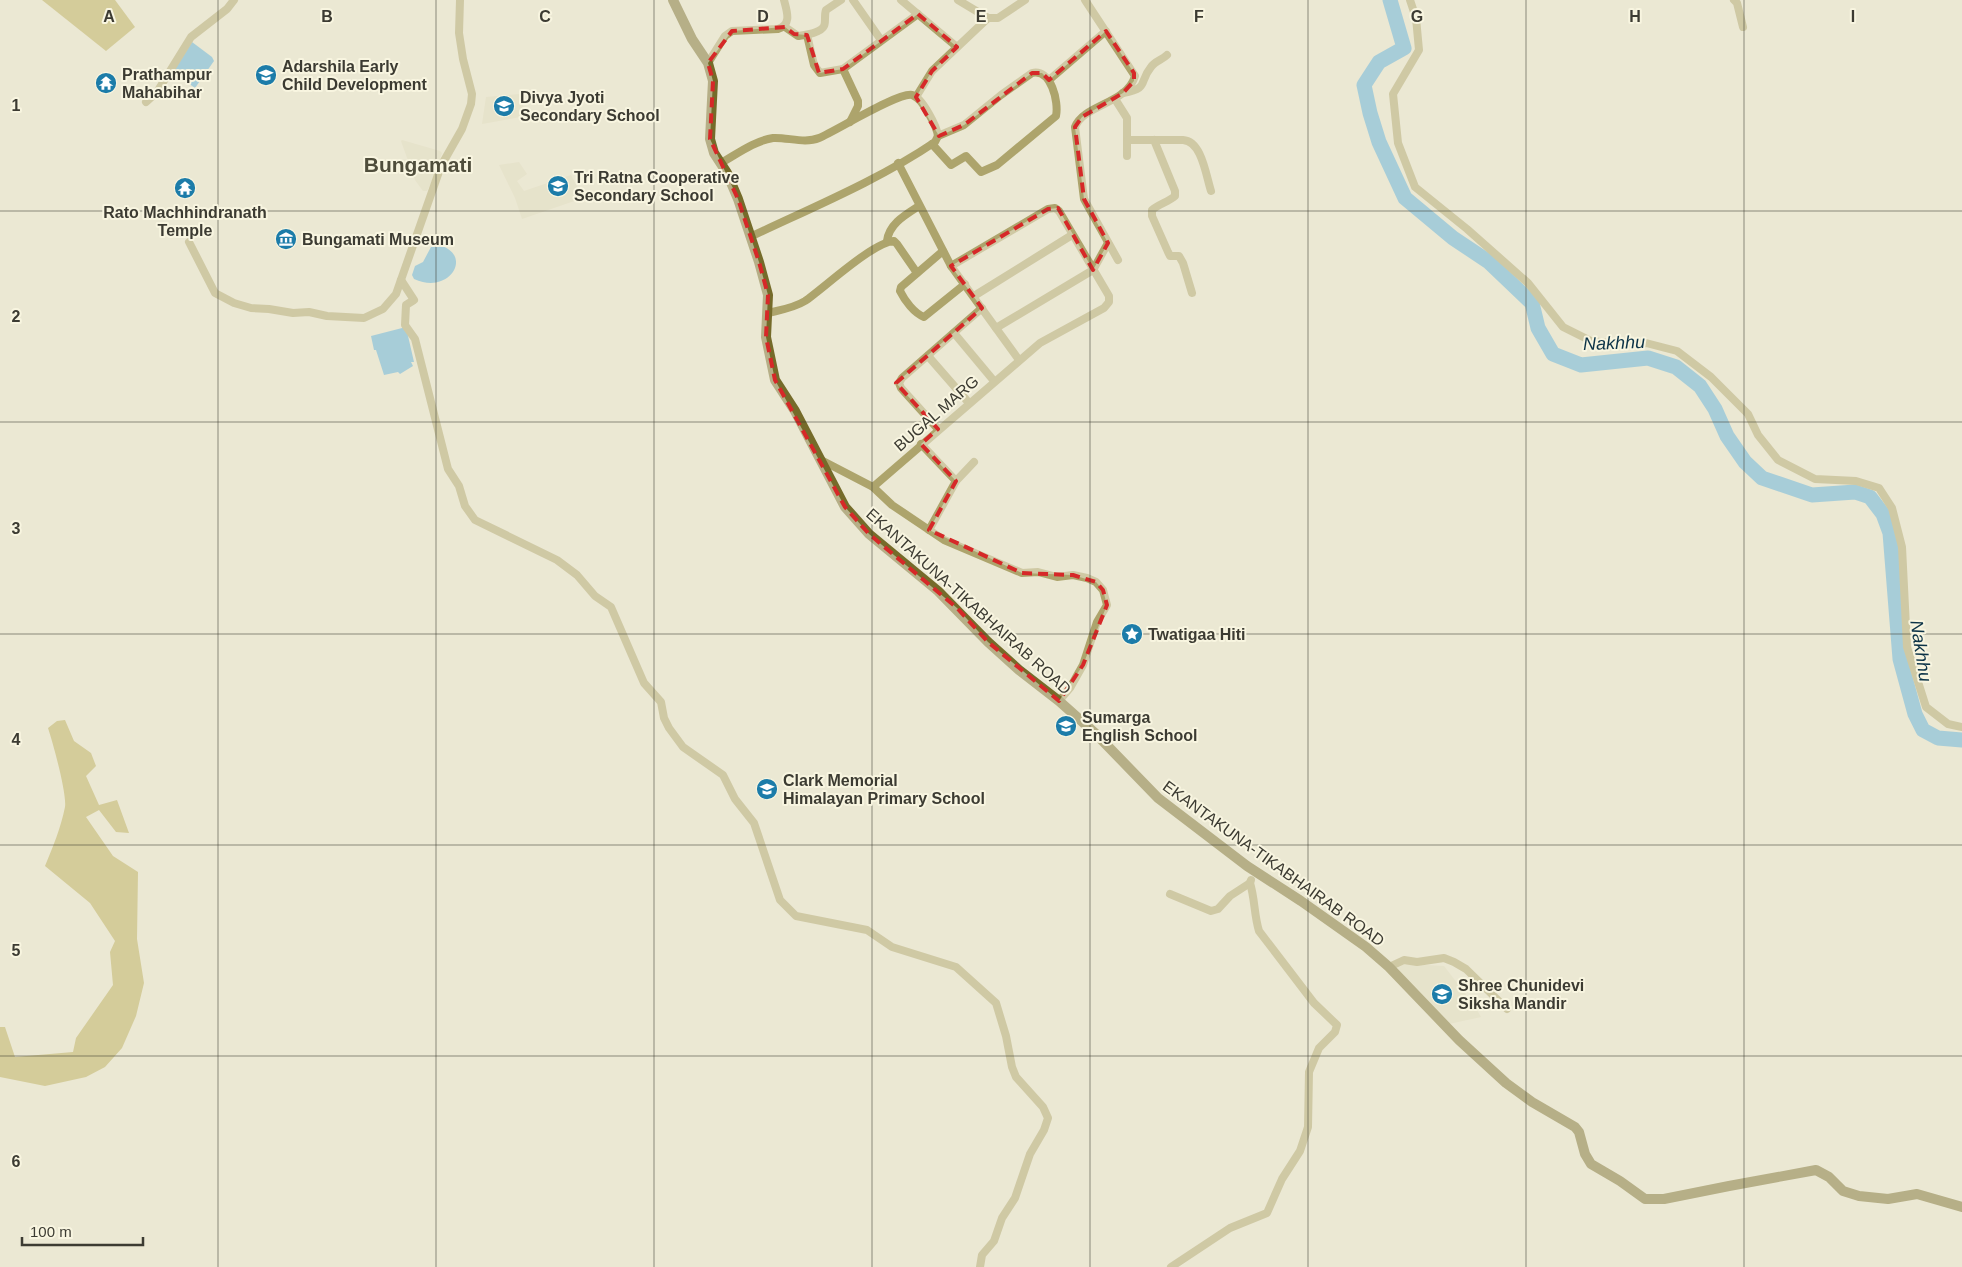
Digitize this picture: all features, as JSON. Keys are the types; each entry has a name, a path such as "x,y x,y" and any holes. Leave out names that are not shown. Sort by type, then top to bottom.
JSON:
{"main road":[{"name":"EKANTAKUNA-TIKABHAIRAB ROAD","path":"673,0 692,39 708,63 713,81 710,139 714,153 727,173 738,199 768,295 766,337 775,380 795,411 845,507 869,534 938,591 988,642 1019,670 1059,701 1096,734 1158,798 1247,866 1317,912 1389,967 1459,1040 1506,1083 1532,1102 1575,1127 1579,1132 1585,1154 1591,1164 1620,1181 1645,1199 1664,1200 1816,1170 1829,1177 1842,1191 1859,1196 1888,1199 1917,1194 1962,1207"}],"street":[{"path":"146,102 157,92 191,37 227,9 234,0"},
{"path":"189,242 215,293 234,303 251,308 364,318 383,309 396,294 441,166 462,129 471,104 472,94 463,59 459,33 460,0"},
{"path":"708,63 725,36 732,31 785,27 788,23 788,14 784,0"},
{"path":"785,27 798,36 807,35 823,28 825,26 826,10 841,0"},
{"path":"854,0 881,40"},
{"path":"901,0 957,47"},
{"path":"958,0 988,18 998,18 1025,0"},
{"path":"1085,0 1136,76 1134,81 1115,99 1082,117 1076,127 1084,199 1118,260"},
{"path":"1410,0 1416,18 1419,50 1393,94 1398,142 1415,187 1467,229 1528,283 1563,327 1591,341 1618,344 1646,343 1677,351 1711,377 1748,414 1758,435 1778,460 1815,479 1856,481 1879,488 1892,508 1902,547 1907,647 1926,707 1948,724 1962,726"},
{"path":"1734,0 1737,3 1743,27"},
{"path":"807,35 814,66 820,73 826,73 843,69 918,14"},
{"path":"916,97 932,71 988,18"},
{"path":"1049,80 1106,31"},
{"path":"1123,92 1135,90 1144,84 1149,69 1167,54"},
{"path":"843,69 858,101 858,106 850,122"},
{"path":"750,237 840,194 932,144 938,136 964,125 1032,73 1042,73 1049,80 1053,89 1056,116 997,165 981,172 966,156 952,165 932,144"},
{"path":"721,163 756,144 772,138 816,140 903,96 912,94 932,119 938,136"},
{"path":"1115,99 1127,118 1128,140 1126,156"},
{"path":"1128,140 1187,140 1195,145 1211,191"},
{"path":"1154,140 1175,191 1175,196 1168,202 1156,206 1152,210 1152,216 1170,256 1179,256 1183,263 1192,293"},
{"path":"898,163 952,266 1019,360"},
{"path":"887,241 892,227 919,206"},
{"name":"BUGAL MARG","path":"873,487 1040,343 1104,308 1109,302 1110,296 1059,211 1055,208 1048,209 952,266"},
{"path":"974,296 1072,235"},
{"path":"768,313 804,301 856,261 887,241 894,241 897,244 917,273"},
{"path":"996,328 1093,270 1108,243"},
{"path":"944,251 901,287 900,291 918,314 924,317 965,284"},
{"path":"401,280 414,300 406,305 405,325 414,339 448,469 459,486 470,514 475,520 557,560 577,575 596,596 611,607 644,683 660,702 669,728 683,747 723,775 735,799 754,823 780,900 796,916 867,930 892,947 956,967 996,1003 1016,1077 1043,1107 1048,1118 1044,1130 1030,1154 1015,1198 1002,1218 994,1241 982,1255 980,1267"},
{"path":"938,429 901,388 899,383 902,378 982,308"},
{"path":"954,333 994,381"},
{"path":"928,356 969,403"},
{"path":"921,444 956,481"},
{"path":"821,460 873,487 892,505 944,540 961,548 1022,573 1038,572 1057,577 1073,575 1092,580 1103,590 1107,605 1097,622 1083,665 1070,688 1059,701"},
{"path":"929,530 956,481 974,462"},
{"path":"1170,894 1211,911 1218,909 1230,896 1250,883 1256,872"},
{"path":"1171,1267 1230,1228 1267,1213 1282,1179 1300,1151 1308,1127 1309,1072 1319,1048 1336,1032 1337,1025 1314,1003 1259,931 1255,918 1254,896 1250,883"},
{"path":"1389,967 1404,960 1417,962 1444,958 1466,969 1507,1009"}],"highlighted area":[{"path":"918,14 957,47 932,71 916,97 939,136 964,125 1032,73 1042,73 1049,80 1106,31 1134,73 1134,81 1123,93 1082,117 1075,127 1084,199 1108,243 1093,270 1058,208 1048,209 951,266 982,308 896,383 938,429 921,444 956,481 929,530 1022,573 1073,575 1096,582 1103,590 1107,605 1083,665 1059,701 988,642 957,608 869,534 845,507 775,380 766,337 768,295 738,199 710,139 713,81 708,63 732,31 785,27 794,34 807,35 819,73 843,69"}],"shaded area":[{"path":"42,0 115,0 135,27 106,51"},
{"name":"Divya Jyoti Secondary School","path":"520,94 526,116 482,124 486,97"},
{"path":"402,140 442,153 427,191 423,191 415,180"},
{"name":"Tri Ratna Cooperative Secondary School","path":"519,162 527,174 517,181 524,191 571,175 583,198 522,219 515,198 499,165"},
{"path":"65,720 74,741 91,753 96,766 86,776 99,805 117,800 129,833 116,832 99,810 86,817 113,856 138,872 137,939 144,983 136,1016 122,1048 105,1067 86,1077 45,1086 0,1077 0,1027 5,1027 15,1057 73,1052 76,1038 113,985 110,952 115,941 90,903 45,866 65,807 62,780 48,728 57,721"},
{"name":"Shree Chunidevi Siksha Mandir","path":"1396,965 1444,966 1481,1017 1449,1024 1406,983"}],"water":[{"path":"192,42 212,57 214,61 195,88 173,72"},
{"path":"438,245 449,249 455,256 456,264 453,271 447,278 438,282 427,283 414,279 412,275 415,266 423,262 431,247"},
{"path":"406,327 414,362 411,362 413,366 400,374 398,372 384,375 376,350 374,350 371,336"}],"waterway":[{"name":"Nakhhu","path":"1390,0 1404,48 1379,62 1364,85 1379,142 1405,198 1453,238 1489,262 1532,303 1538,328 1553,354 1581,365 1648,358 1676,367 1700,386 1715,409 1727,436 1745,462 1762,478 1812,495 1855,492 1870,497 1883,514 1890,533 1900,659 1915,714 1923,730 1938,738 1962,740"}],"place":[{"name":"Adarshila Early Child Development","path":"266,75"},
{"name":"Prathampur Mahabihar","path":"106,83"},
{"name":"Divya Jyoti Secondary School","path":"504,106"},
{"name":"Tri Ratna Cooperative Secondary School","path":"558,186"},
{"name":"Rato Machhindranath Temple","path":"185,188"},
{"name":"Bungamati Museum","path":"286,239"},
{"name":"Twatigaa Hiti","path":"1132,634"},
{"name":"Sumarga English School","path":"1066,726"},
{"name":"Clark Memorial Himalayan Primary School","path":"767,789"},
{"name":"Shree Chunidevi Siksha Mandir","path":"1442,994"}],"district":[{"name":"Bungamati","path":"418,165"}]}
